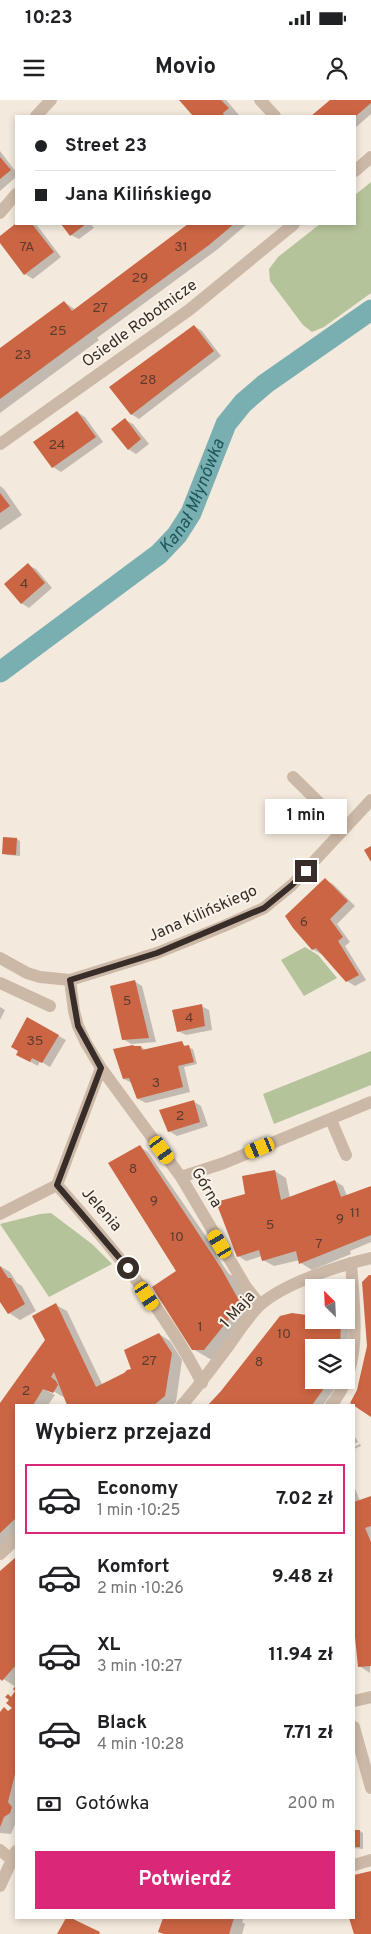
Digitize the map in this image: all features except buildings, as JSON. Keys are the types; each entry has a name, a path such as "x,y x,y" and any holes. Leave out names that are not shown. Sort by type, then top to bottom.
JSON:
{"street":[{"path":"37,115 51,100"},
{"path":"260,100 274,115"},
{"path":"356,170 371,157"},
{"path":"0,213 15,195"},
{"name":"Osiedle Robotnicze","path":"0,444 189,310 293,225"},
{"path":"293,778 346,828"},
{"name":"Jana Kilińskiego","path":"70,980 157,953 264,908 292,885 371,800"},
{"path":"0,958 34,975 70,980 78,1026 101,1068"},
{"path":"0,983 50,1006"},
{"name":"Górna","path":"101,1068 180,1177 246,1287 260,1305"},
{"name":"Jelenia","path":"0,1214 57,1185 101,1068"},
{"path":"180,1177 224,1163 371,1102"},
{"path":"331,1120 346,1155"},
{"name":"Jelenia","path":"57,1185 119,1256 191,1363 202,1383"},
{"name":"1 Maja","path":"183,1404 202,1383 244,1323 260,1305 286,1288 351,1263 371,1258"},
{"path":"332,1404 341,1394 347,1378 355,1340 351,1263"},
{"path":"0,1554 15,1540"},
{"path":"355,1701 371,1697"},
{"path":"355,1731 371,1788"},
{"path":"0,1850 14,1855 0,1886"},
{"path":"355,1865 371,1860"}],"green space":[{"path":"371,182 371,293 324,327 312,332 303,325 270,281 269,269 278,257 319,225 356,225 356,194"},
{"path":"305,947 318,955 337,978 304,996 281,960"},
{"path":"371,1051 371,1085 274,1124 263,1094"},
{"path":"51,1213 92,1244 112,1264 49,1297 0,1224"}],"waterway":[{"name":"Kanał Młynówka","path":"0,672 159,554 177,535 191,513 226,424 243,403 265,384 371,310"}],"route":[{"path":"128,1268 57,1185 101,1068 78,1026 70,980 157,953 264,908 306,871"}]}
